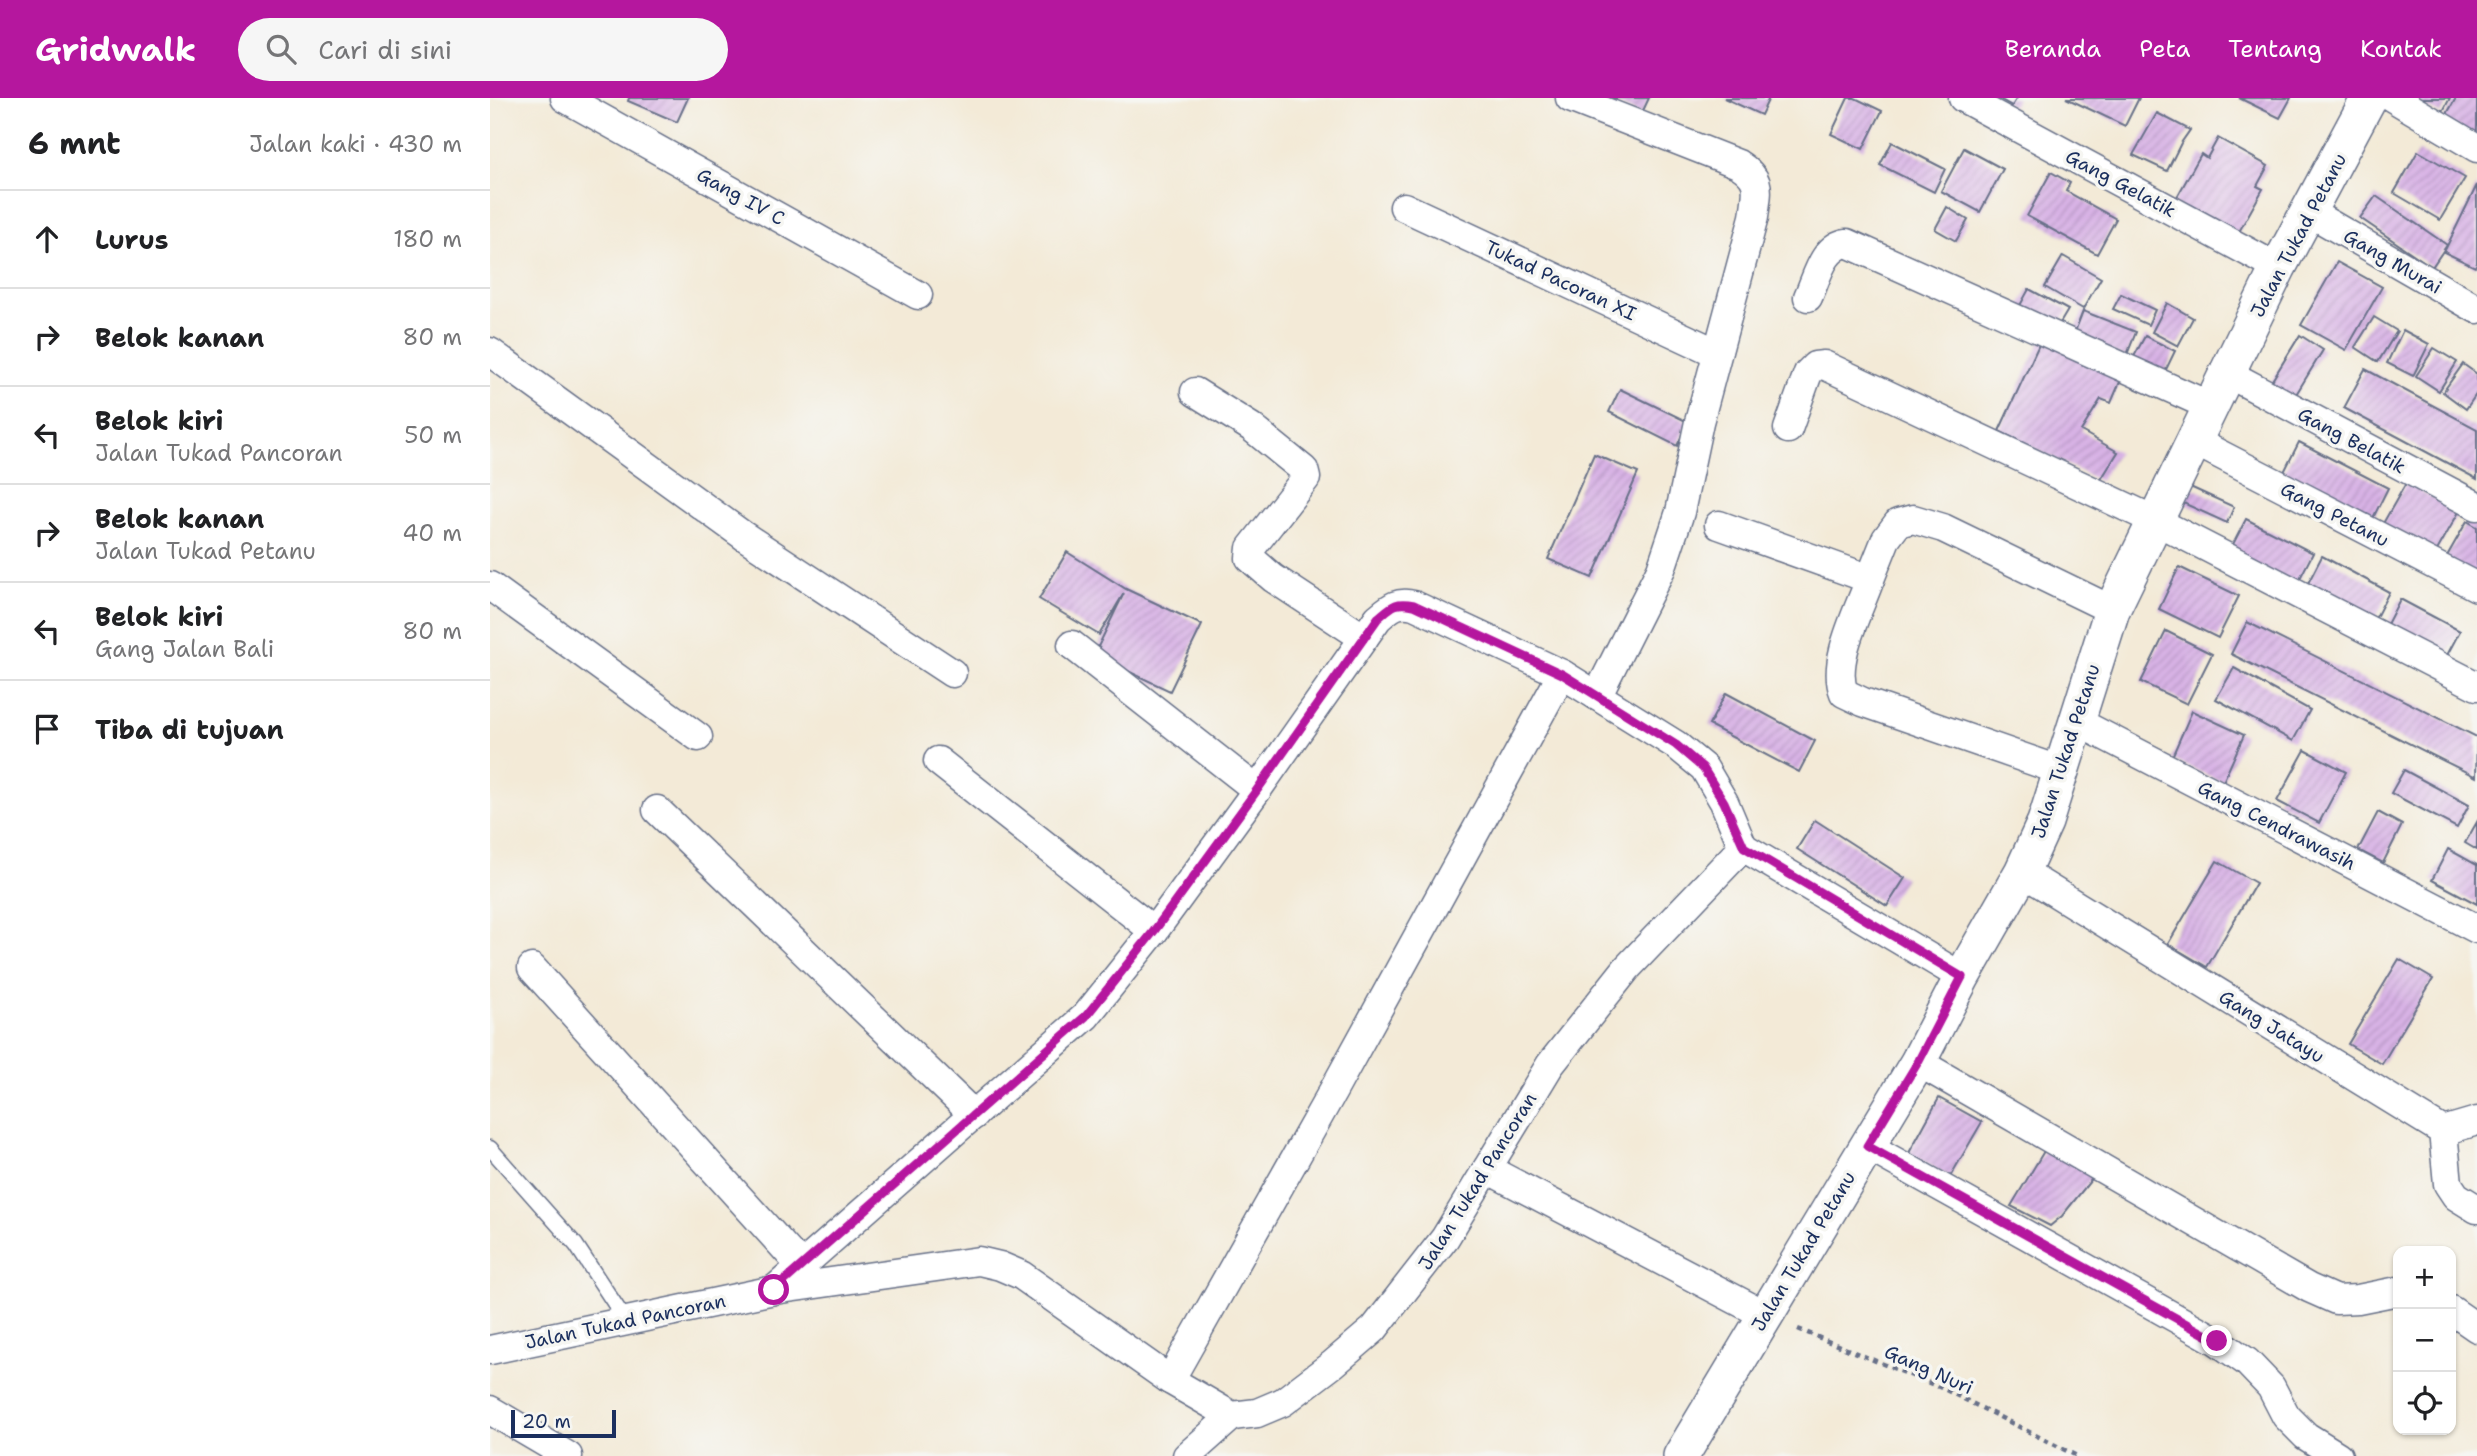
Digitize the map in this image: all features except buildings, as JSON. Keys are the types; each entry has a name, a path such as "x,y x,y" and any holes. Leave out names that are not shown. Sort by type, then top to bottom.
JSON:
{"street":[{"name":"Gang IV C","path":"565,98 918,295"},
{"path":"1570,98 1738,164 1752,173 1758,184 1754,217 1699,422 1679,512 1661,569 1597,695"},
{"name":"Gang Gelatik","path":"1963,98 2278,268"},
{"name":"Jalan Tukad Petanu","path":"1681,1456 1918,1062 1962,977 2022,873 2045,822 2112,610 2278,268 2370,98"},
{"path":"2393,98 2477,148"},
{"name":"Tukad Pacoran XI","path":"1404,207 1717,354"},
{"name":"Gang Murai","path":"2309,212 2477,309"},
{"path":"1808,297 1829,251 1837,244 1847,243 2210,406"},
{"path":"490,352 744,537 952,673"},
{"path":"1788,429 1808,373 1815,366 1824,365 2156,521 2477,686"},
{"name":"Gang Belatik","path":"2227,373 2477,506"},
{"path":"1195,392 1251,427 1304,470 1306,478 1251,548 1250,558 1273,578 1364,638"},
{"name":"Gang Petanu","path":"2194,441 2477,587"},
{"path":"2062,771 1844,693 1840,681 1841,661 1886,539 1898,523 1913,519 1943,528 2112,610"},
{"path":"1719,525 1870,579"},
{"path":"490,586 698,737"},
{"path":"774,1290 1086,1016 1154,931 1378,618 1394,604 1414,605 1562,674 1676,745 1703,768 1724,802 1744,847 1962,977"},
{"path":"1072,645 1257,790"},
{"path":"1170,1380 1340,1079 1562,674"},
{"name":"Gang Cendrawasih","path":"2076,721 2477,929"},
{"path":"938,761 1154,931"},
{"path":"657,810 974,1115"},
{"name":"Jalan Tukad Pancoran","path":"490,1350 774,1290 979,1261 1021,1275 1170,1380 1232,1416 1257,1413 1283,1402 1374,1329 1445,1238 1549,1065 1627,968 1744,847"},
{"name":"Gang Jatayu","path":"2022,873 2443,1131"},
{"path":"533,968 801,1266"},
{"path":"1918,1062 2309,1288 2336,1300 2393,1292"},
{"path":"2477,1121 2443,1131 2448,1184 2456,1196 2477,1209"},
{"path":"1867,1146 2217,1341 2247,1362 2271,1387 2286,1416 2306,1436 2337,1456"},
{"path":"1487,1170 1765,1315"},
{"path":"2456,1313 2477,1328"},
{"path":"490,1410 568,1456"},
{"path":"1187,1456 1232,1416"}],"lane":[{"path":"490,1148 576,1245 626,1321"}],"path":[{"name":"Gang Nuri","path":"1765,1315 1944,1390 2077,1456"}],"route":[{"path":"774,1290 1086,1016 1154,931 1378,618 1394,604 1402,603 1414,605 1562,674 1676,745 1703,768 1724,802 1744,847 1962,977 1918,1062 1867,1146 2217,1341"}]}
